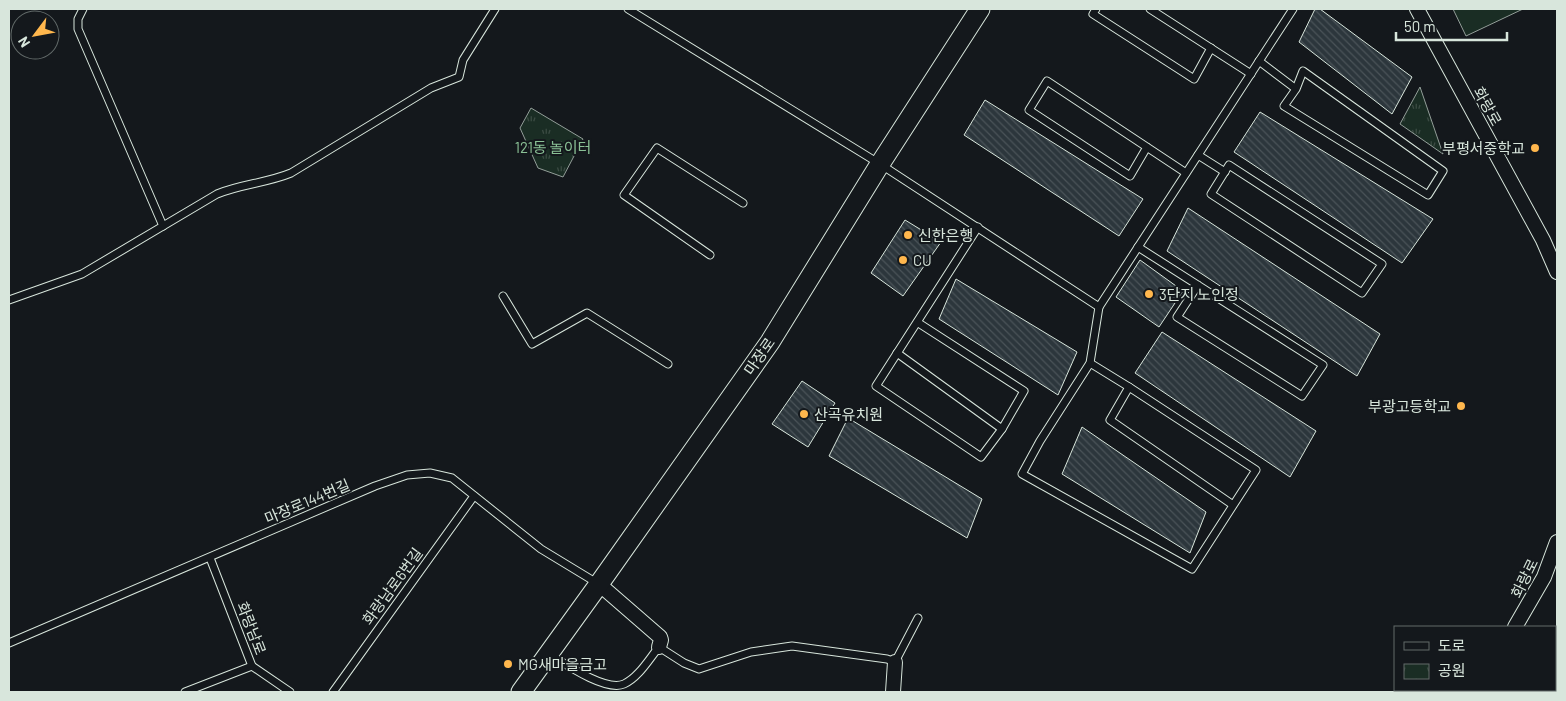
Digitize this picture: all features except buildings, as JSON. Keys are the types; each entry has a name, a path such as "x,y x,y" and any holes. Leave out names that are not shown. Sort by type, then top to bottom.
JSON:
{"main road":[{"name":"마장로","path":"521,692 770,342 880,164 980,9"}],"street":[{"name":"화랑로","path":"1417,9 1543,240 1557,272"},
{"name":"화랑로","path":"1517,626 1544,577 1557,542"},
{"path":"599,584 660,637 659,647"},
{"path":"893,692 895,662"}],"lane":[{"path":"83,9 78,20 78,29 163,226"},
{"path":"9,300 82,274 217,194 232,188 275,179 291,173 431,88 459,77 463,60 495,9"},
{"path":"628,9 880,164 1099,307"},
{"path":"1096,9 1093,14 1194,79 1211,48"},
{"path":"1150,9 1250,74"},
{"path":"1090,364 1129,387 1256,470 1192,569 1022,474 1040,441 1090,364 1099,307 1293,9"},
{"path":"1259,61 1296,89"},
{"path":"1303,71 1443,171 1428,194 1284,106 1296,89 1303,71"},
{"path":"1147,147 1130,176 1029,110 1048,81 1147,147 1186,173"},
{"path":"710,255 624,196 657,148 743,203"},
{"path":"1198,155 1225,172"},
{"path":"1229,165 1382,264 1362,292 1211,194 1225,172 1229,165"},
{"path":"917,322 1024,390 1002,429 981,457 876,386 897,353 978,227"},
{"path":"1138,247 1198,285 1323,365 1302,396 1177,317 1198,285"},
{"path":"503,296 532,344 587,313 668,364"},
{"path":"897,353 1002,429"},
{"path":"1129,387 1110,420 1233,505"},
{"name":"마장로144번길","path":"9,642 210,558 375,486 407,475 430,473 452,478 541,549 599,584"},
{"name":"화랑남로6번길","path":"333,692 474,496"},
{"name":"화랑남로","path":"210,558 252,666 290,692"},
{"path":"549,654 590,678 609,685 623,685 640,670 659,647 679,660 699,669 751,652 792,646 895,662 918,618"},
{"path":"185,692 252,666"}],"green space":[{"path":"1453,9 1523,9 1466,36"},
{"path":"1420,87 1443,154 1400,124"},
{"name":"121동 놀이터","path":"531,108 583,139 563,177 538,168 520,128"}],"place":[{"name":"부평서중학교","path":"1535,148"},
{"name":"신한은행","path":"908,235"},
{"name":"CU","path":"903,260"},
{"name":"3단지 노인정","path":"1149,294"},
{"name":"부광고등학교","path":"1461,406"},
{"name":"산곡유치원","path":"804,414"},
{"name":"MG새마을금고","path":"508,664"}]}
